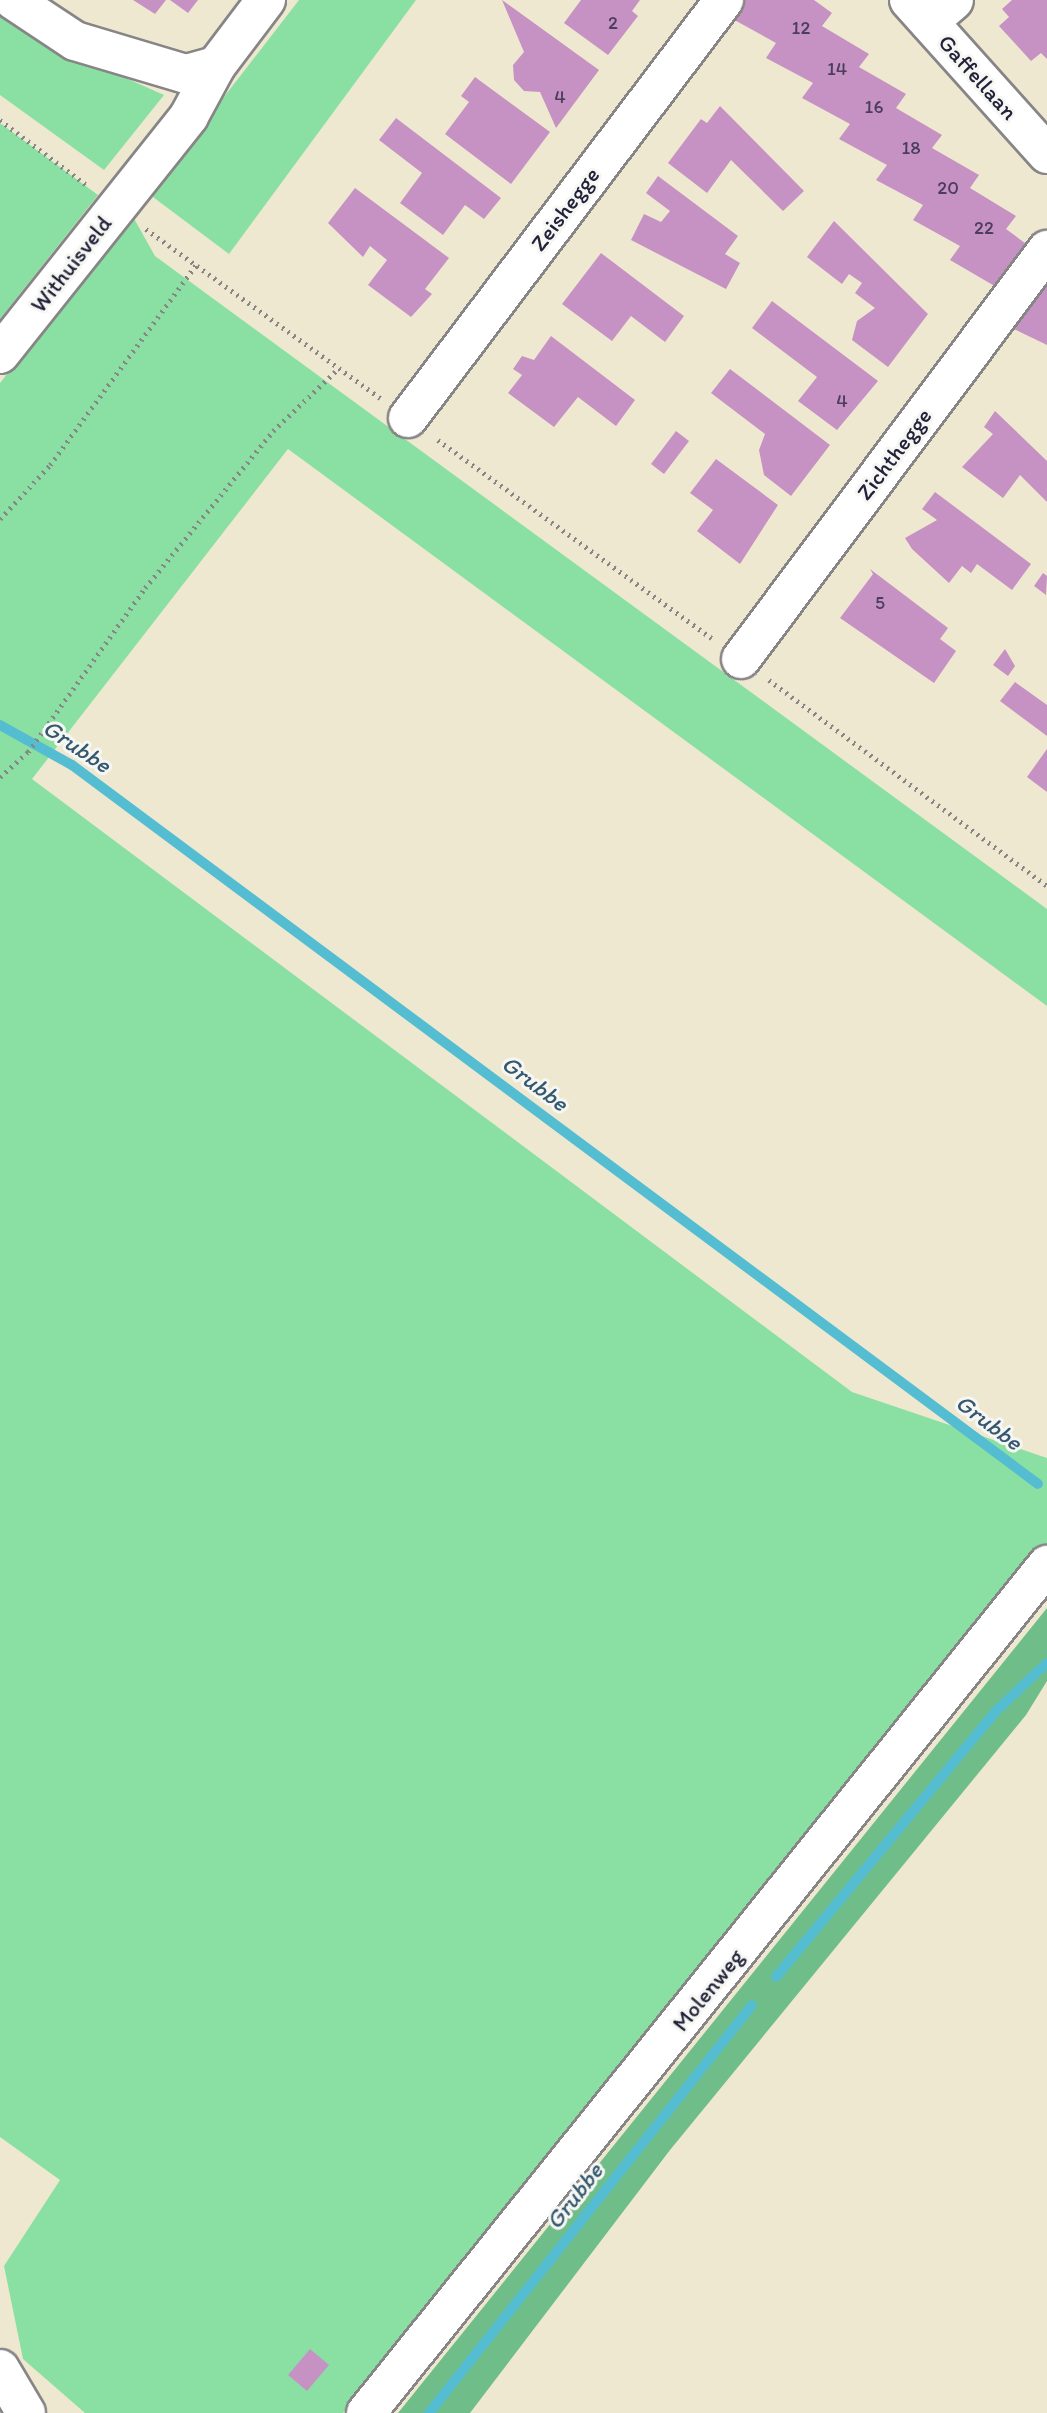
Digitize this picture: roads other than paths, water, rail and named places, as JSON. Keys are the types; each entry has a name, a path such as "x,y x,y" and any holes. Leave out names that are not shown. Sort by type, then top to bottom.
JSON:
{"street":[{"path":"13,0 75,41 186,74 216,66"},
{"name":"Withuisveld","path":"0,354 189,116 216,66 266,0"},
{"name":"Zeishegge","path":"408,418 724,0"},
{"name":"Gaffellaan","path":"930,7 1047,153"},
{"name":"Zichthegge","path":"741,659 1047,250"},
{"name":"Molenweg","path":"366,2413 1047,1565"},
{"path":"0,2369 26,2413"}],"waterway":[{"name":"Grubbe","path":"0,725 72,765 1038,1484"},
{"name":"Grubbe","path":"776,1977 995,1712 1047,1663"},
{"name":"Grubbe","path":"429,2413 752,2005"}]}
